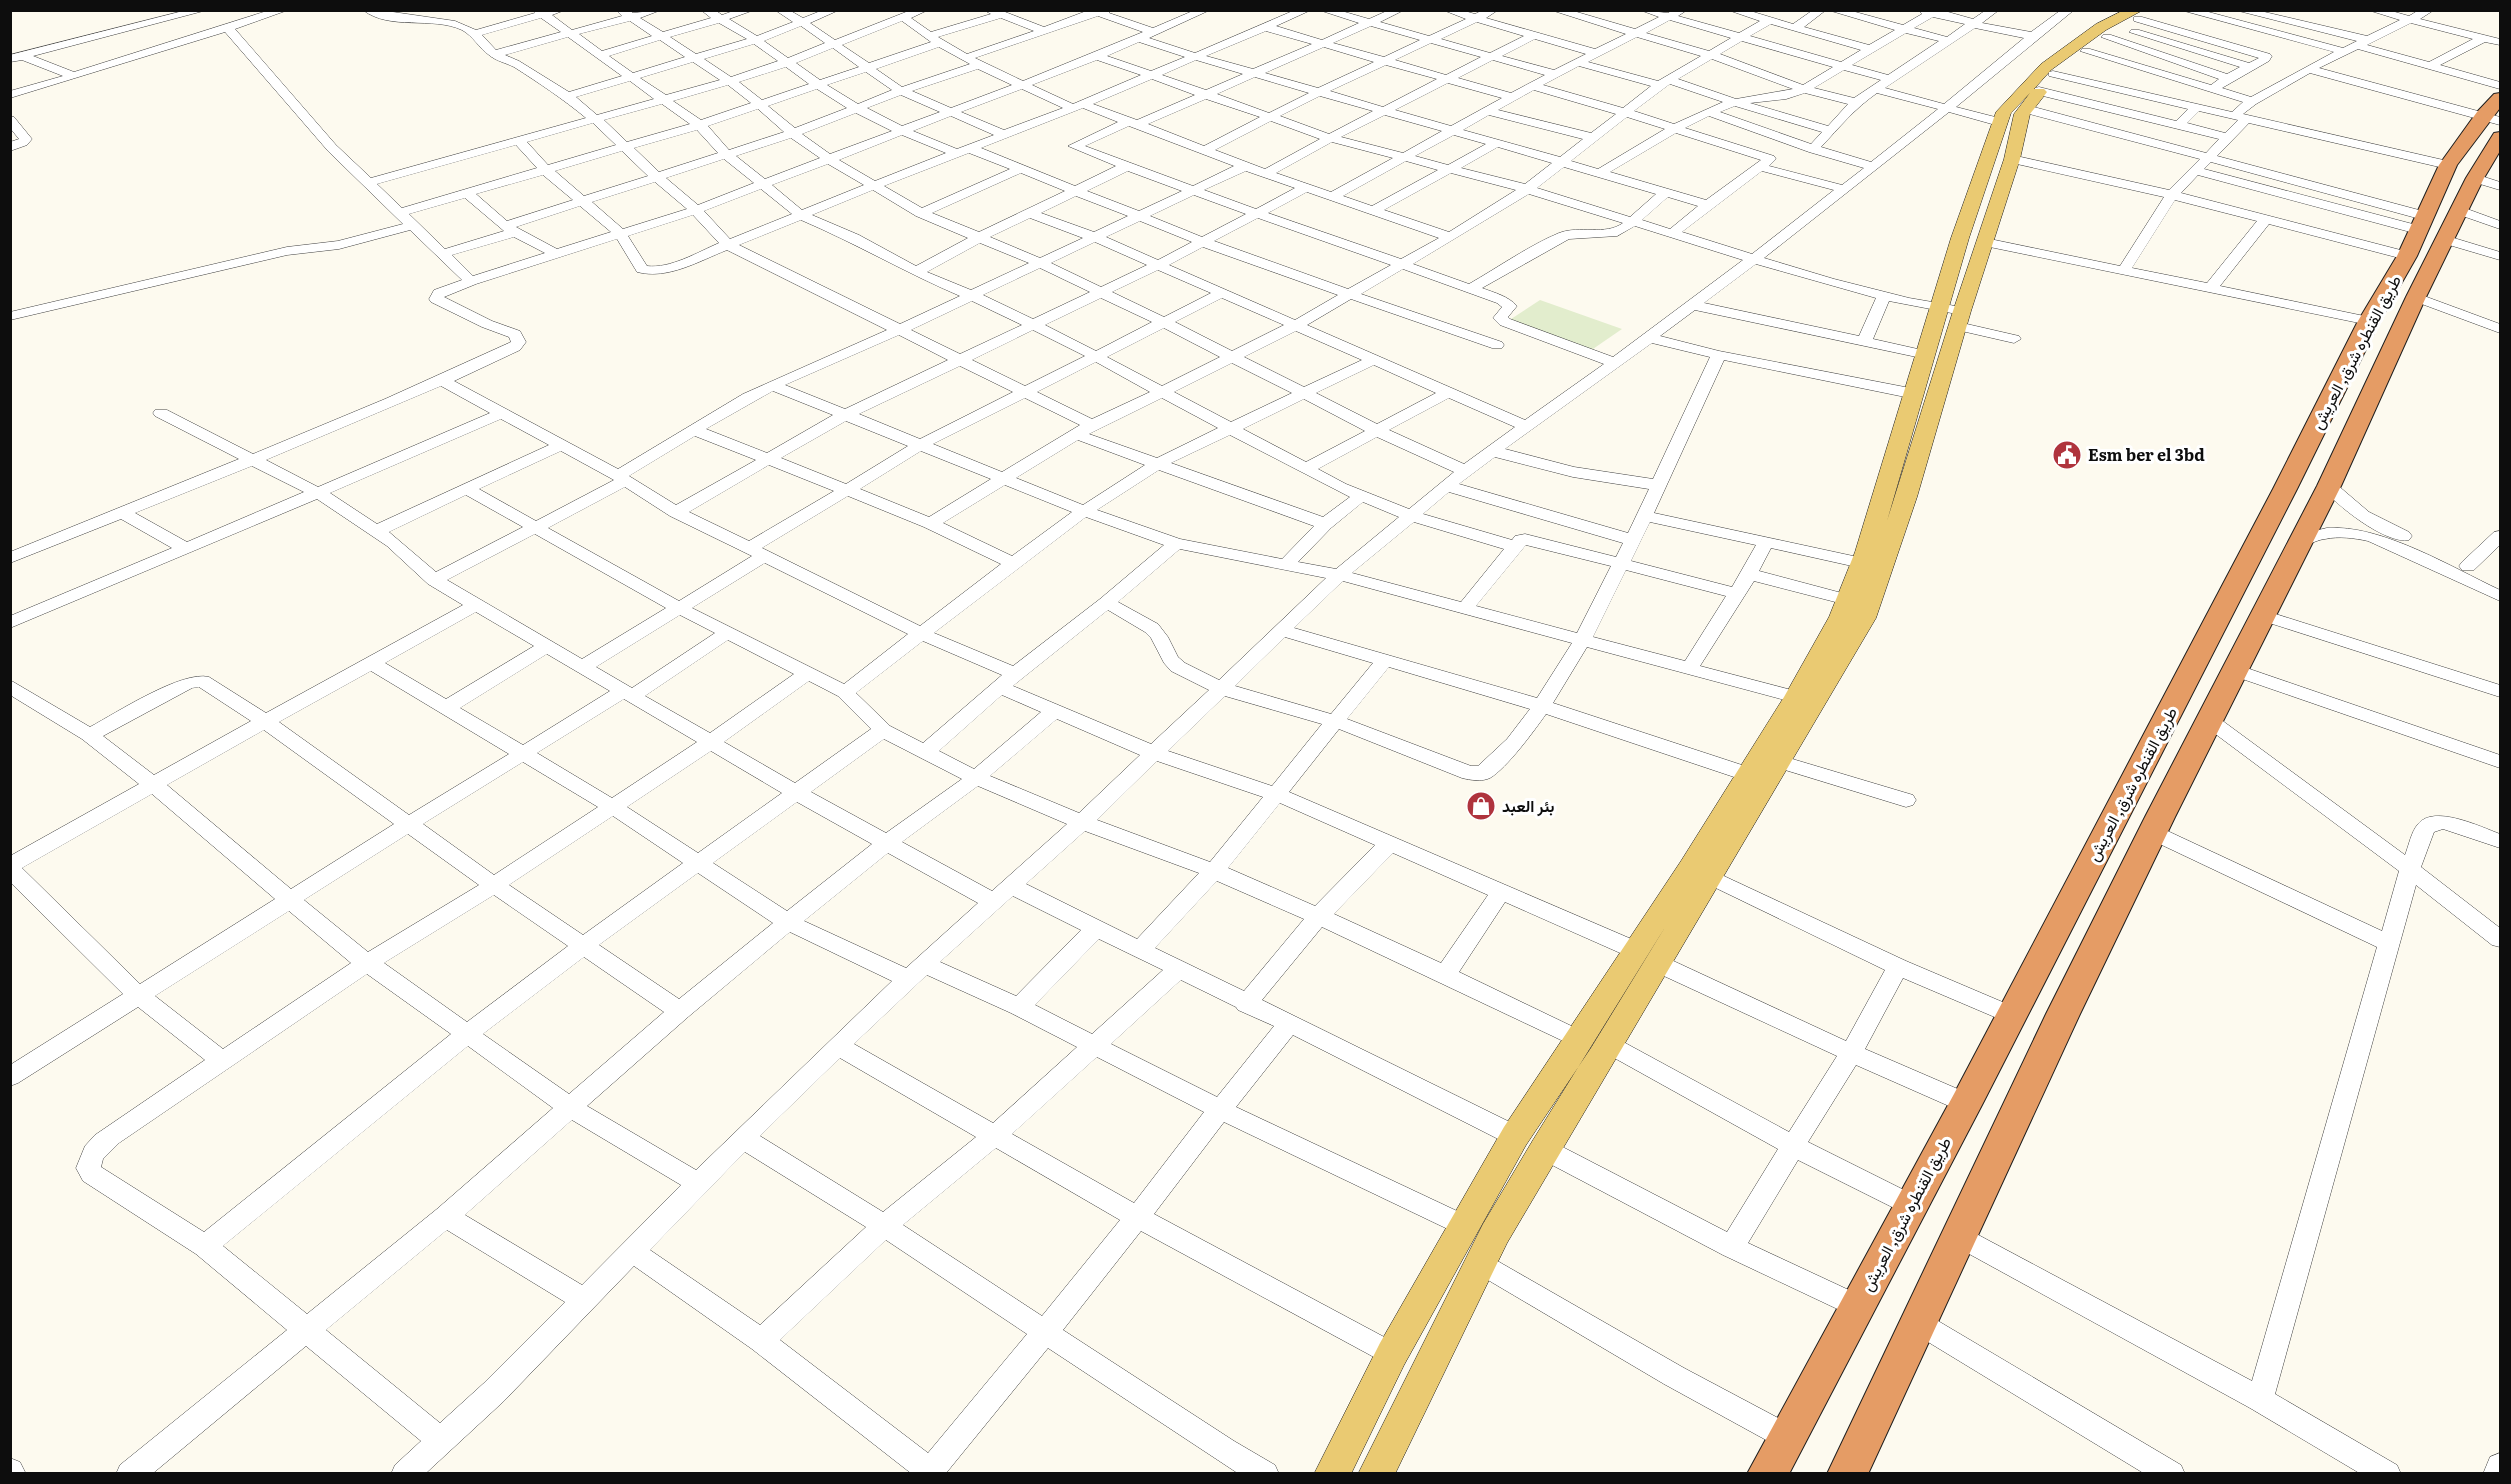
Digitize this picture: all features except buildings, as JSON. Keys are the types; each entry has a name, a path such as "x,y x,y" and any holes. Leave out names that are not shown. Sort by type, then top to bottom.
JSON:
{"highway":[{"name":"طريق القنطره شرق, العريش","path":"1847,1473 2063,1014 2152,832 2329,486 2416,297 2424,235 2448,165 2497,126"},
{"name":"طريق القنطره شرق, العريش","path":"1767,1473 1966,1103 2280,499 2369,321 2424,235 2459,210 2488,182 2497,126"}],"main road":[{"path":"1376,1473 1480,1262 1544,1149 1659,964 1747,774 1809,686 1864,618 1926,355 1953,315 1985,242 2012,159 2022,114 2090,16"},
{"path":"2041,85 2101,27 2134,19"},
{"path":"1332,1473 1392,1354 1515,1136 1580,1040 1635,950 1700,872 1779,761 1862,563 1894,495 1953,315 2004,112 2086,51 2134,19"}],"street":[{"path":"10,59 202,10"},
{"path":"10,95 283,10"},
{"path":"368,10 397,20 465,26 494,54 515,63 567,96 595,119 696,210 728,245 902,329 1022,392 1092,425"},
{"path":"475,34 540,13 560,10"},
{"path":"494,54 569,34 626,14 656,10"},
{"path":"706,10 756,40 818,86 856,109 900,130 1020,169 1203,242 1347,295 1497,345"},
{"path":"600,56 749,10"},
{"path":"780,10 802,22 901,91 1005,135"},
{"path":"567,96 756,40 834,10"},
{"path":"891,10 965,58 1022,84 1266,174 1450,237"},
{"path":"371,182 729,81 788,62 923,10"},
{"path":"519,141 547,171 620,233 637,263 647,272 672,267 1078,106 1306,10"},
{"path":"1324,10 1554,74"},
{"path":"1399,10 1327,44 1207,95 1074,146 1192,191 1509,304 1510,306 1500,318 1504,322 1616,363"},
{"path":"1448,10 1595,52"},
{"path":"1203,151 1321,91 1493,10"},
{"path":"1556,10 1711,55 1804,89 1856,102"},
{"path":"1578,17 1591,10"},
{"path":"1645,10 1889,80"},
{"path":"1332,197 1595,52 1682,10"},
{"path":"1733,10 1871,49"},
{"path":"1794,28 1821,10"},
{"path":"1813,149 1832,131 1856,102 1994,10"},
{"path":"405,1473 494,1392 743,1138 838,1046 992,901 1082,822 1339,575 1465,471 1616,363 1874,167 2033,36 2069,10"},
{"path":"2186,10 2346,52"},
{"path":"2240,10 2363,43 2430,66 2500,85"},
{"path":"2373,10 2500,42"},
{"path":"2124,270 2172,195 2228,138 2252,101 2309,69 2429,10"},
{"path":"965,58 1100,11 1153,32"},
{"path":"10,558 443,381 515,347 519,342 519,338 510,332 487,324 436,299 439,293 554,253 696,210 1097,56 1201,11"},
{"path":"1833,11 1947,40"},
{"path":"1598,174 1708,112 1734,102 1782,98 1804,89 1904,29 1929,11 2033,36"},
{"path":"540,13 700,125 728,155 801,215 854,238 916,272 1032,324 1305,470 1409,515 1515,547"},
{"path":"401,212 700,125 818,86 867,68 995,13 1044,32"},
{"path":"626,14 729,81 793,133 830,159 921,213 1042,264 1165,323 1378,431 1465,471"},
{"path":"2134,19 2249,50 2266,58 2248,66 2213,89"},
{"path":"2134,19 2248,66"},
{"path":"2134,19 2228,78"},
{"path":"930,523 1002,477 1092,425 1162,393 1294,326 1450,237 1527,189 1665,82 1768,21"},
{"path":"1266,27 1511,97"},
{"path":"228,28 332,148 371,182 441,254 471,281"},
{"path":"1266,174 1330,138 1534,35"},
{"path":"2430,66 2484,38"},
{"path":"1140,39 1455,129 1598,174 1708,205"},
{"path":"10,48 23,56 74,76"},
{"path":"2086,51 2252,101"},
{"path":"1097,56 1330,138 1632,219 1752,260 1953,315 2014,339"},
{"path":"1577,62 1665,82 1832,131"},
{"path":"441,254 581,201 793,133 901,91 979,65"},
{"path":"2309,69 2497,126"},
{"path":"2041,85 2132,92 2448,165"},
{"path":"2041,85 2117,110 2228,138"},
{"path":"2041,85 2100,130 2208,159 2424,235"},
{"path":"1532,86 1676,128 1765,163 1845,189"},
{"path":"1875,89 2000,122"},
{"path":"2100,130 2132,92"},
{"path":"2179,125 2196,106"},
{"path":"1486,111 1594,138"},
{"path":"1708,112 1813,149 1874,167"},
{"path":"10,120 26,139 10,147"},
{"path":"1673,233 1794,142"},
{"path":"1374,211 1497,143"},
{"path":"2012,159 2266,219 2424,235"},
{"path":"916,272 978,238 1127,166"},
{"path":"434,580 535,528 622,478 695,430 772,385 902,329 1245,166"},
{"path":"921,213 1020,169"},
{"path":"2196,171 2500,256"},
{"path":"676,512 844,415 1158,265 1306,188"},
{"path":"467,193 510,229 554,253"},
{"path":"1470,289 1564,236 1579,232 1617,232 1627,227 1632,219 1665,193"},
{"path":"2459,210 2500,225"},
{"path":"1030,213 1094,237 1527,427"},
{"path":"2211,288 2266,219"},
{"path":"10,316 287,251 348,243 414,225"},
{"path":"1985,242 2369,321"},
{"path":"582,667 677,608 847,490 920,445 1222,293"},
{"path":"1864,342 1884,296"},
{"path":"2416,297 2500,329"},
{"path":"1692,305 1926,355"},
{"path":"1649,338 1719,355 1915,394"},
{"path":"1106,603 1145,623 1155,632 1163,642 1165,653 1177,667 1223,688 1336,722 1469,774 1489,769 1514,743 1542,706 1583,639 1633,540 1719,355"},
{"path":"845,692 1013,562 1084,511 1157,464 1373,360"},
{"path":"443,381 622,478 676,512 922,633 1008,681 1054,711 1154,753 1276,794 1635,950"},
{"path":"772,385 1084,511 1176,543 1339,575 1466,607 1689,669 1809,686"},
{"path":"1305,470 1447,393"},
{"path":"161,413 320,494 393,542 434,580 797,793 992,901"},
{"path":"10,623 185,548 320,494 502,413"},
{"path":"695,430 930,523 1013,562"},
{"path":"1075,435 1325,524"},
{"path":"376,531 561,445"},
{"path":"1493,451 1573,472 1658,485"},
{"path":"1446,486 1633,540"},
{"path":"2329,486 2363,516 2500,582"},
{"path":"467,489 677,608 845,692 883,730 976,778 1082,822 1214,871 1319,916 1580,1040"},
{"path":"1286,564 1325,524 1361,496"},
{"path":"121,512 185,548"},
{"path":"1643,516 1862,563"},
{"path":"2299,542 2325,532 2352,532 2373,537 2500,596"},
{"path":"2468,566 2500,536"},
{"path":"1466,607 1521,540 1528,539 1736,593"},
{"path":"1689,669 1749,574 1766,542"},
{"path":"925,752 1176,543"},
{"path":"1749,574 1847,600"},
{"path":"222,1061 139,996 10,868 153,784 267,723 476,605"},
{"path":"2263,615 2500,691"},
{"path":"1281,630 1542,706 1747,774"},
{"path":"10,1077 522,753 628,694 727,633"},
{"path":"447,707 547,646"},
{"path":"1141,949 1214,871 1384,661"},
{"path":"371,663 612,807 788,922 916,972 1019,1007 1219,1109 1464,1226"},
{"path":"2235,670 2500,762"},
{"path":"441,1440 205,1246 92,1174 88,1168 93,1152 100,1144 367,963 494,885 711,742 806,674"},
{"path":"89,735 187,683 197,680 267,723 494,885 680,1011"},
{"path":"10,686 89,735 153,784 367,963 571,1108 699,1184"},
{"path":"130,1473 446,1216 680,1011 887,843 976,778 1054,711"},
{"path":"2209,720 2410,869 2500,939"},
{"path":"205,1246 467,1034 584,945 883,730"},
{"path":"1779,761 1906,800"},
{"path":"2260,1399 2410,869 2426,829 2430,824 2444,822 2500,841"},
{"path":"2152,832 2389,944"},
{"path":"1246,1004 1319,916 1390,843"},
{"path":"1700,872 1898,967 2011,1015"},
{"path":"1011,886 1515,1136"},
{"path":"1445,975 1502,891"},
{"path":"1019,1007 1096,928"},
{"path":"1659,964 1851,1053 1966,1103"},
{"path":"1732,1246 1851,1053 1898,967"},
{"path":"761,1341 884,1226 994,1136 1180,968"},
{"path":"632,1251 761,1341 932,1472 1045,1333 1288,1024"},
{"path":"1608,1044 1793,1146 1911,1205"},
{"path":"838,1046 1137,1217 1392,1354"},
{"path":"743,1138 884,1226 1224,1450 1265,1473"},
{"path":"1544,1149 1732,1246 1857,1306"},
{"path":"446,1216 584,1300"},
{"path":"1960,1237 2260,1399 2387,1473"},
{"path":"1480,1262 1674,1376 1787,1437"},
{"path":"1919,1323 2171,1473"},
{"path":"2497,1473 2500,1466"}],"green space":[{"path":"1540,300 1622,329 1590,351 1508,321"}],"place":[{"name":"Esm ber el 3bd","path":"2067,455"},
{"name":"بئر العبد","path":"1481,806"}]}
